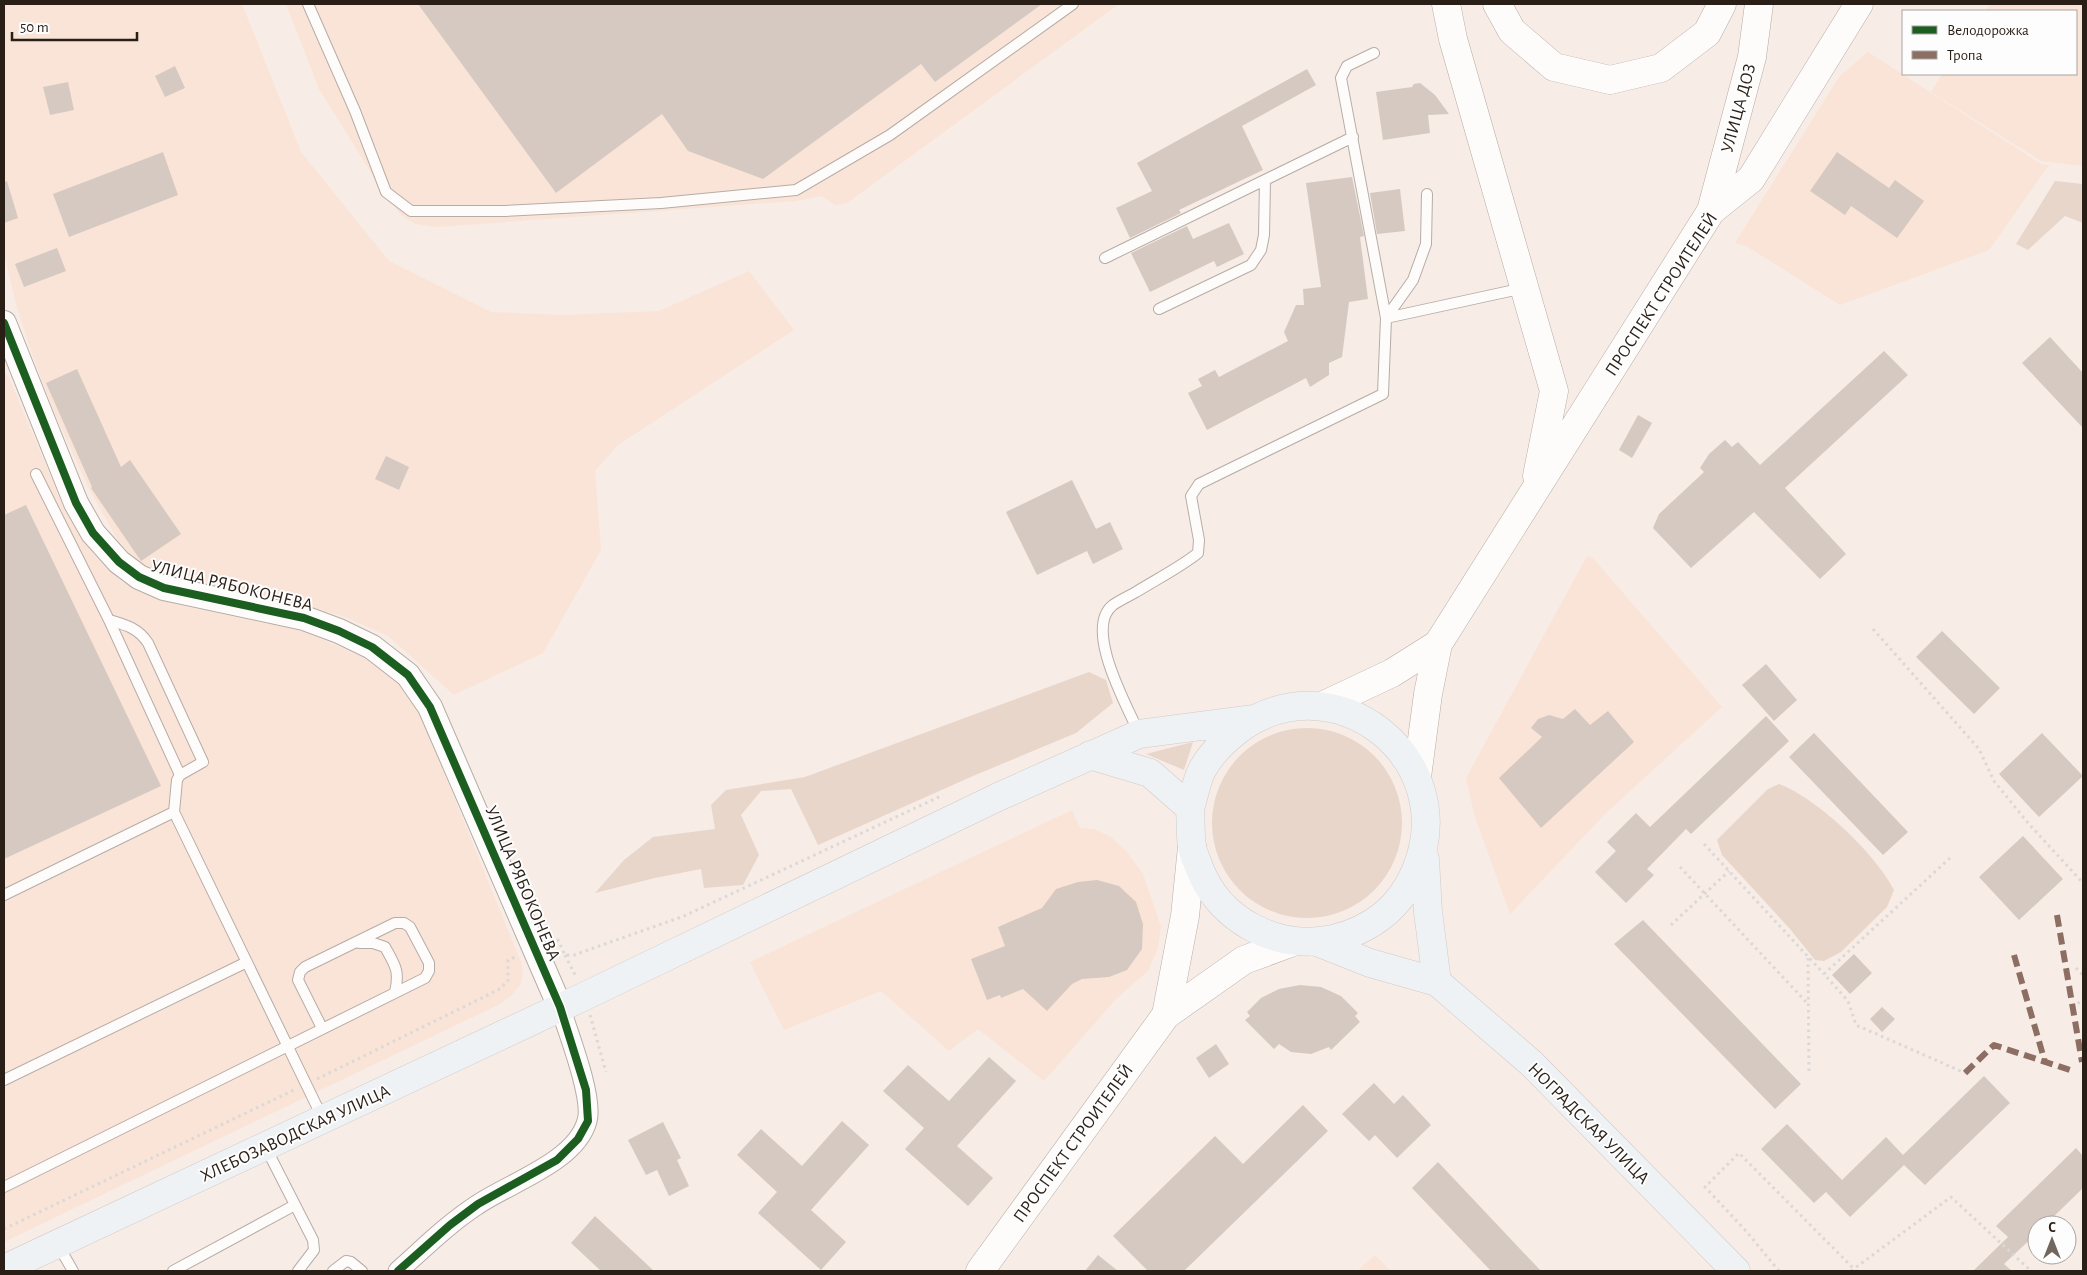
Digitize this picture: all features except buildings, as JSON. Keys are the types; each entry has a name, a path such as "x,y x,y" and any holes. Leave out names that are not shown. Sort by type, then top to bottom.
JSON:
{"main road":[{"path":"1446,4 1453,38 1554,391 1534,490"},
{"path":"1497,4 1512,31 1554,67 1610,80 1661,68 1707,33 1722,4"},
{"name":"УЛИЦА ДОЗ","path":"1711,211 1752,57 1758,4"},
{"name":"ПРОСПЕКТ СТРОИТЕЛЕЙ","path":"1438,644 1711,211 1751,179 1859,4"},
{"path":"1322,706 1392,673 1438,644"},
{"path":"1418,777 1428,694 1438,644"},
{"path":"1090,755 1139,734 1254,719 1287,707 1322,706 1352,714 1379,729 1402,750 1418,777 1427,814 1424,851 1428,912 1437,982 1305,942 1258,932 1227,911 1204,882 1192,847"},
{"path":"1166,1015 1185,916 1192,847 1190,808 1201,772 1223,741 1254,719"},
{"path":"1090,755 1150,773 1190,808"},
{"name":"ХЛЕБОЗАВОДСКАЯ УЛИЦА","path":"4,1269 585,996 998,796 1090,755"},
{"path":"1166,1015 1244,960 1305,942 1354,934 1386,914 1410,885 1424,851"},
{"name":"НОГРАДСКАЯ УЛИЦА","path":"1437,982 1530,1063 1736,1271"},
{"name":"ПРОСПЕКТ СТРОИТЕЛЕЙ","path":"980,1271 1166,1015"}],"street":[{"name":"УЛИЦА РЯБОКОНЕВА","path":"4,323 76,504 93,533 119,562 139,577 164,588 304,618 339,631 372,647 408,675 430,707 560,1007"},
{"path":"398,1271 478,1204 557,1160 578,1139 588,1121 586,1090 560,1007"}],"lane":[{"path":"308,4 386,192 411,211 477,211 661,203 796,190 890,135 1073,4"},
{"path":"1139,734 1116,681 1102,638 1103,618 1112,606 1183,565 1198,553 1199,540 1191,496 1198,484 1383,394 1386,318 1342,78 1347,66 1374,53"},
{"path":"1105,258 1353,137"},
{"path":"1159,309 1251,266 1261,250 1264,235 1266,180"},
{"path":"1386,318 1413,280 1426,244 1427,194"},
{"path":"1386,318 1525,288"},
{"path":"36,474 109,620 180,775"},
{"path":"109,620 132,626 142,634 148,643 203,762 180,775 177,780 174,812 323,1120"},
{"path":"4,895 174,812"},
{"path":"4,1187 425,978 429,971 429,964 410,927 404,923 395,923 305,967 300,972 298,980 322,1028"},
{"path":"352,944 373,943 385,947 397,968 398,980 395,992"},
{"path":"4,1080 247,962"},
{"path":"265,1147 313,1240 314,1250 298,1271"},
{"path":"173,1271 295,1205"},
{"path":"57,1244 73,1271"},
{"path":"334,1271 346,1261 351,1262 362,1271"}],"path":[{"path":"1873,629 1979,749 1994,781 2028,823 2083,883"},
{"path":"4,1230 498,990 508,981 508,960 558,940 565,954 574,955 684,916 943,795"},
{"path":"1704,844 1848,1001 1856,1025 1965,1074"},
{"path":"1824,974 1950,858"},
{"path":"1680,866 1808,1005"},
{"path":"1670,924 1729,871"},
{"path":"1808,957 1809,1071"},
{"path":"2076,968 2083,975"},
{"path":"2073,1008 2083,999"},
{"path":"1779,1271 1705,1187 1739,1153 1854,1270 1951,1197 2031,1271"}],"shaded area":[{"path":"4,4 242,4 301,152 389,261 491,312 562,315 659,311 749,271 794,330 618,445 595,471 601,550 543,653 454,695 388,636 345,617 290,601 171,576 138,563 117,539 88,487 52,407 16,304 4,254"},
{"path":"286,4 1119,4 847,203 835,205 822,196 796,201 437,227 415,224 400,214 380,187 319,89"},
{"path":"1990,4 2083,4 2083,166 2041,161 1931,92 1941,75 2077,75 2077,10 1985,10"},
{"path":"1868,52 2041,164 2049,165 1989,250 1840,305 1746,246 1735,243 1839,77"},
{"path":"2055,181 2083,184 2083,223 2065,216 2028,250 2016,244"},
{"path":"4,372 9,378 68,517 93,554 122,582 147,595 178,605 294,629 319,638 385,667 401,685 422,719 521,962 523,975 520,985 512,995 500,1004 4,1242"},
{"path":"1587,556 1593,558 1722,707 1606,813 1510,914 1475,817 1466,778"},
{"path":"1089,672 1106,680 1113,703 1076,733 973,776 818,845 791,789 761,791 741,815 759,855 743,885 704,888 701,869 595,893 624,860 653,837 715,829 711,805 726,790 805,777"},
{"path":"1307,728 1343,735 1360,744 1374,756 1386,770 1395,787 1402,823 1395,859 1386,876 1374,890 1360,902 1343,911 1307,918 1271,911 1254,902 1240,890 1228,876 1219,859 1212,823 1219,787 1228,770 1240,756 1254,744 1271,735"},
{"path":"1193,742 1184,770 1146,754"},
{"path":"1779,784 1810,801 1844,829 1874,860 1894,890 1887,907 1841,952 1824,961 1815,960 1790,929 1722,855 1717,840 1768,789"},
{"path":"1072,810 1080,828 1094,829 1111,837 1126,851 1143,874 1161,927 1158,948 1148,971 1117,998 1044,1081 978,1029 949,1051 881,991 784,1030 750,962"},
{"path":"1375,1255 1391,1271 1357,1271"}],"marked path":[{"path":"2057,915 2082,1062"},
{"path":"2014,955 2045,1062"},
{"path":"1965,1073 1994,1045 2073,1071"}],"cycle path":[{"path":"4,323 76,503 93,533 119,562 139,577 164,588 304,618 339,631 372,647 408,675 430,707 560,1007 586,1090 588,1121 578,1139 557,1160 478,1204 450,1225 398,1271"}]}
